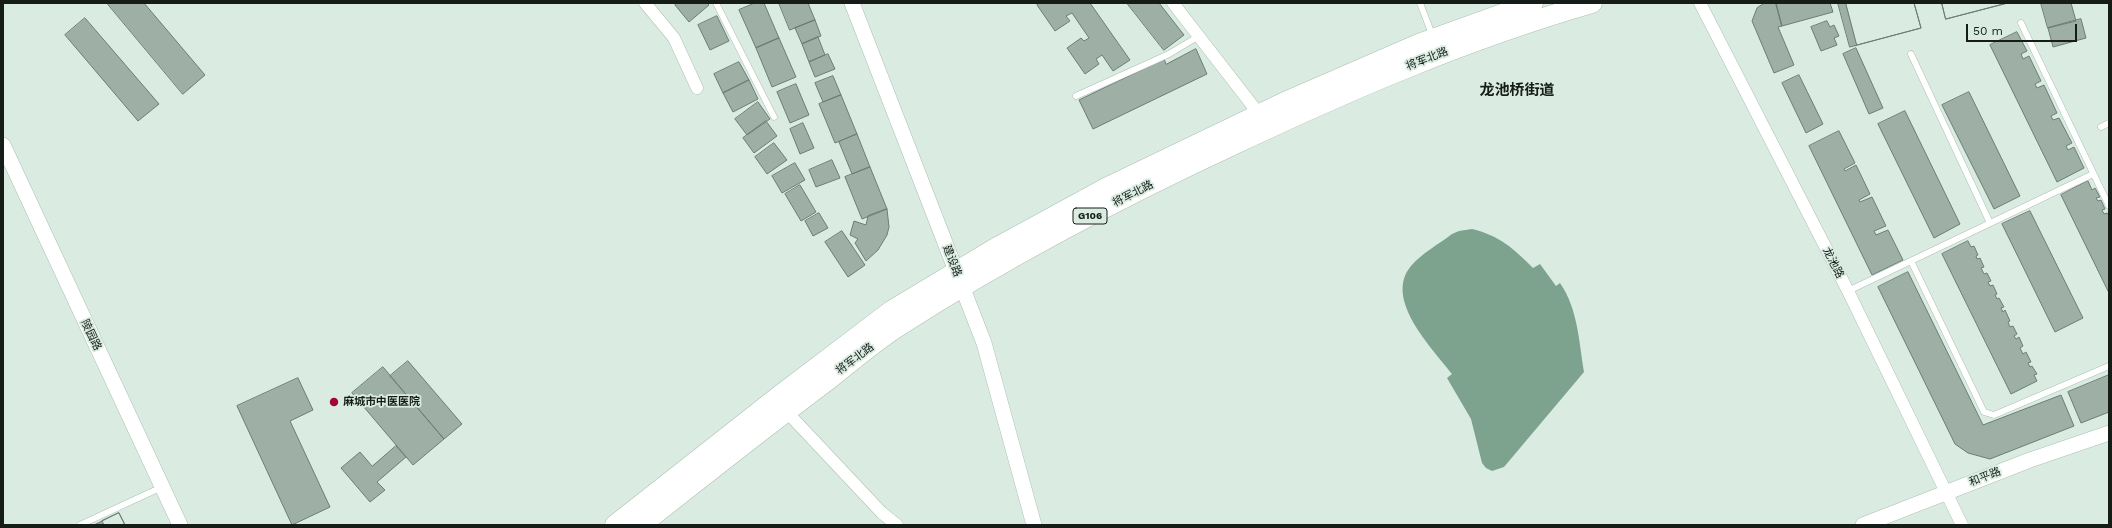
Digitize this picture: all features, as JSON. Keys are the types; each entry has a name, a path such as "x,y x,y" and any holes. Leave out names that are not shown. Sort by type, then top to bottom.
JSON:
{"highway":[{"name":"将军北路","path":"642,525 786,411 959,280 1106,188 1260,114 1350,73 1434,38 1533,3"},
{"name":"将军北路","path":"615,525 779,396 891,311 959,280 1290,118 1425,59 1505,30 1592,3"}],"street":[{"path":"645,3 674,38 697,88"},
{"name":"建设路","path":"852,3 984,343 1034,525"},
{"path":"1173,3 1260,114"},
{"name":"龙池路","path":"1700,3 1848,291 1962,525"},
{"name":"陵园路","path":"3,145 180,525"},
{"path":"786,411 882,513 897,525"},
{"name":"和平路","path":"1863,525 2030,460 2109,433"}],"lane":[{"path":"716,3 774,117"},
{"path":"1420,3 1434,38"},
{"path":"2021,23 2109,206"},
{"path":"1076,96 1169,54 1199,36"},
{"path":"1911,54 1990,223"},
{"path":"2101,127 2109,123"},
{"path":"1848,291 2093,174"},
{"path":"1911,261 1984,412 1994,415 2109,366"},
{"path":"80,525 162,487"}],"shaded area":[{"path":"1472,229 1491,235 1506,244 1533,268 1540,264 1556,286 1560,283 1571,304 1577,326 1584,372 1504,467 1492,471 1486,468 1482,463 1471,419 1447,378 1452,374 1433,351 1414,323 1406,308 1403,293 1404,279 1415,261 1452,234 1459,231"}],"building":[{"path":"107,3 144,3 205,75 183,94"},
{"path":"678,3 707,3 709,5 689,22 675,5"},
{"path":"755,3 764,3 779,38 756,48 739,10"},
{"path":"779,3 808,3 815,20 790,30"},
{"path":"1040,3 1090,3 1130,60 1113,71 1102,55 1096,59 1099,64 1085,74 1067,48 1081,38 1084,41 1089,38 1072,13 1066,16 1070,21 1055,31 1037,5"},
{"path":"1127,3 1159,3 1184,35 1164,50"},
{"path":"1765,3 1776,3 1782,26 1778,27 1794,65 1774,73 1752,21 1757,8"},
{"path":"1776,3 1830,3 1833,12 1782,26"},
{"path":"1838,3 1914,3 1921,28 1850,47"},
{"path":"1846,3 1914,3 1921,28 1857,45"},
{"path":"1942,3 2007,3 1946,19"},
{"path":"1942,3 2008,3 1946,19"},
{"path":"2041,3 2071,3 2076,21 2048,28"},
{"path":"717,16 729,41 710,50 698,25"},
{"path":"85,18 159,104 138,121 65,35"},
{"path":"2081,19 2086,38 2053,47 2048,28"},
{"path":"815,20 821,36 802,44 795,28"},
{"path":"1827,21 1830,27 1834,25 1839,36 1834,38 1837,45 1821,51 1811,27"},
{"path":"2017,32 2027,51 2021,54 2023,59 2029,56 2041,81 2035,84 2037,88 2044,85 2057,113 2051,116 2053,120 2059,118 2072,143 2066,146 2068,150 2074,147 2084,168 2057,182 1990,45"},
{"path":"818,37 825,55 809,62 802,44"},
{"path":"779,38 796,77 772,87 756,48"},
{"path":"1856,48 1883,108 1869,114 1843,54"},
{"path":"1196,49 1207,74 1093,129 1079,100 1164,59 1166,64"},
{"path":"828,54 835,69 815,77 809,62"},
{"path":"739,62 749,80 723,93 714,74"},
{"path":"1799,75 1823,124 1806,133 1782,83"},
{"path":"833,76 841,95 823,102 815,83"},
{"path":"749,80 758,99 733,112 723,93"},
{"path":"796,84 809,115 790,123 777,92"},
{"path":"1969,92 2020,196 1994,209 1942,105"},
{"path":"841,95 857,134 835,143 819,104"},
{"path":"758,102 770,119 747,135 735,119"},
{"path":"1905,111 1960,224 1934,238 1878,124"},
{"path":"766,121 777,136 754,153 743,138"},
{"path":"803,123 814,148 800,154 790,129"},
{"path":"1839,131 1855,163 1844,169 1845,171 1856,165 1870,194 1859,200 1860,202 1872,197 1886,226 1874,231 1876,235 1888,230 1903,260 1872,275 1809,146"},
{"path":"857,134 870,167 852,174 839,142"},
{"path":"774,143 787,160 767,174 755,157"},
{"path":"832,160 840,178 816,187 809,170"},
{"path":"795,163 805,180 782,193 772,176"},
{"path":"870,167 887,209 862,219 845,177"},
{"path":"2088,181 2092,190 2095,188 2100,197 2096,198 2098,201 2101,200 2105,209 2102,210 2104,214 2107,213 2109,216 2109,293 2061,195"},
{"path":"800,185 816,212 801,221 785,194"},
{"path":"887,209 889,227 887,235 878,250 866,261 855,243 858,239 850,235 854,221 866,225 868,216"},
{"path":"2030,211 2083,318 2055,332 2002,224"},
{"path":"819,213 828,228 813,236 805,221"},
{"path":"842,231 865,265 848,277 825,242"},
{"path":"1968,241 1971,247 1974,246 1978,255 1976,256 1977,259 1980,258 1984,267 1981,268 1984,274 1987,273 1991,281 1988,282 1990,286 1993,285 1997,294 1995,295 1997,299 1999,298 2004,307 2001,308 2003,312 2005,310 2010,321 2008,322 2010,327 2013,326 2017,334 2014,336 2016,339 2019,337 2023,346 2020,348 2023,354 2026,352 2031,362 2028,363 2030,367 2032,366 2037,374 2034,375 2037,381 2011,394 1942,254"},
{"path":"1908,272 1983,425 2061,395 2074,426 1990,459 1968,453 1955,444 1878,287"},
{"path":"408,361 462,424 444,439 390,376"},
{"path":"383,367 444,439 413,465 352,393"},
{"path":"2109,375 2109,412 2081,423 2068,392"},
{"path":"298,378 313,410 290,421 330,507 292,525 237,406"},
{"path":"396,446 406,457 377,482 385,490 370,502 341,468 360,452 372,466"},
{"path":"119,513 125,525 94,525 102,521"},
{"path":"119,513 125,525 104,525 102,521"}],"place":[{"name":"麻城市中医医院","path":"334,402"}],"district":[{"name":"龙池桥街道","path":"1517,91"}]}
